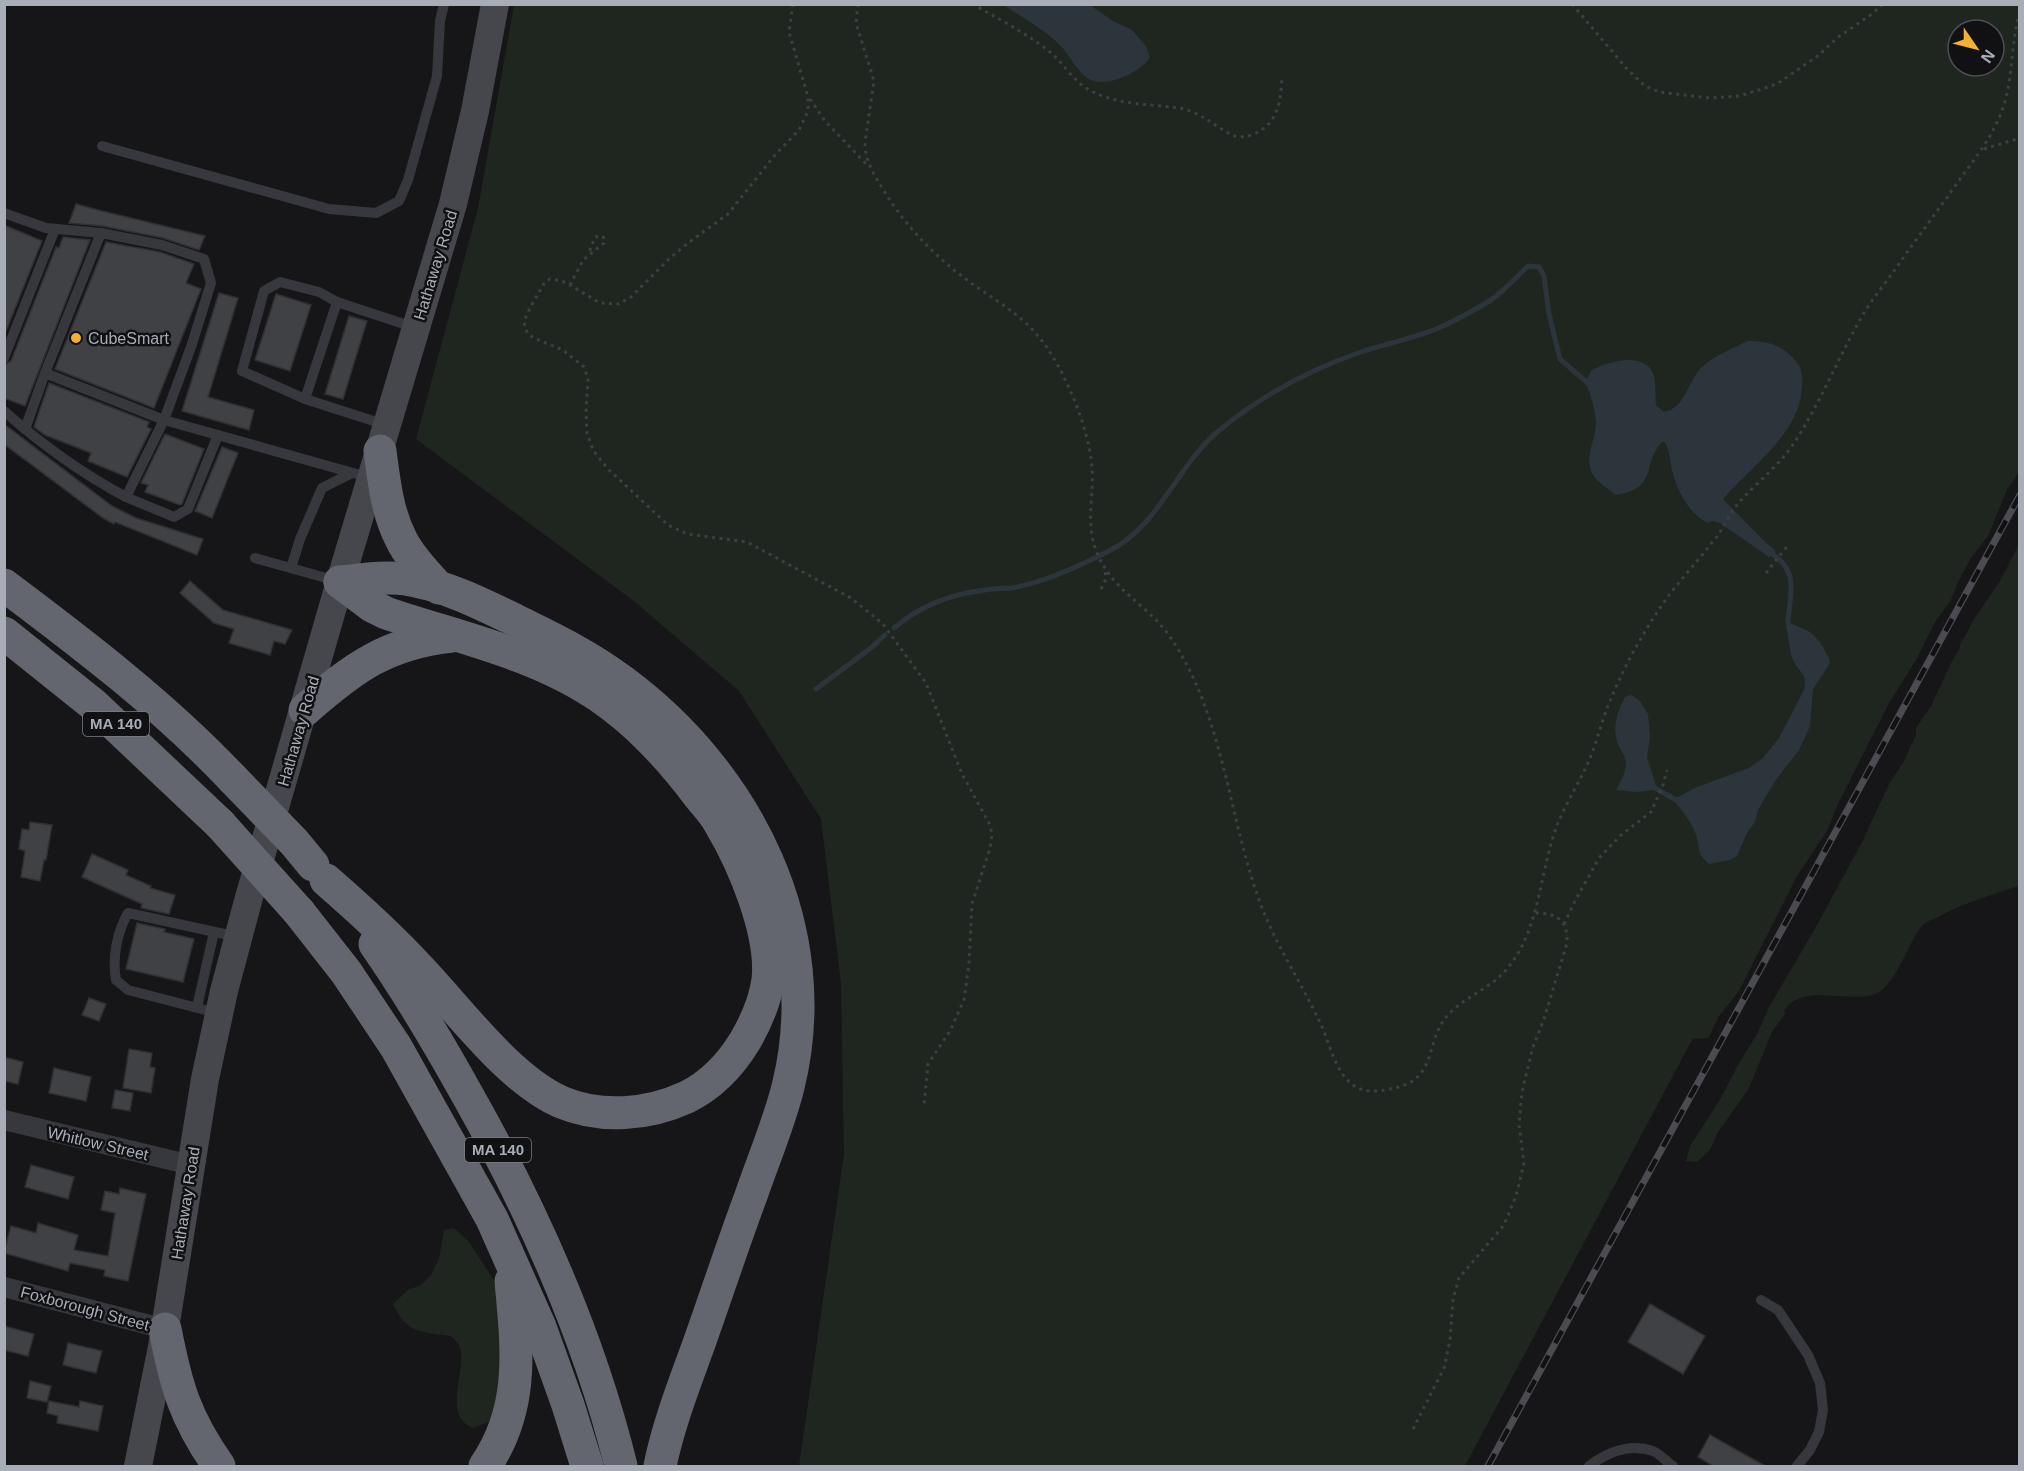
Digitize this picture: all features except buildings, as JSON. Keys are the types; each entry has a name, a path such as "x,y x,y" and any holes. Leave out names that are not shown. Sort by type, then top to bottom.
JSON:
{"highway":[{"path":"373,457 401,540 412,557 439,588"},
{"path":"4,568 99,657"},
{"path":"340,582 402,579 439,588 478,603 586,656 633,690 672,725 722,780 751,826 773,873 788,921 797,980 798,1009 789,1085 683,1387 660,1467"},
{"path":"320,873 415,963 501,1059 540,1090 561,1102 611,1113 636,1112 675,1103 710,1082 733,1058 753,1028 763,1004 768,980 768,957 764,932 752,893 720,823 658,746 598,695 569,677 523,656 386,613 366,602 340,582"},
{"name":"MA 140","path":"4,585 99,657 166,714 233,778 294,842 367,933 441,1047 507,1168 549,1258 587,1352 611,1426 621,1467"},
{"name":"MA 140","path":"4,633 50,668 128,735 220,824 299,912 346,972 396,1047 487,1210 509,1255 555,1366 586,1467"},
{"path":"304,710 337,682 374,658 417,642 457,636"},
{"path":"4,640 50,668"},
{"path":"485,1467 509,1419 516,1378 509,1255"},
{"path":"165,1329 181,1399 192,1423 219,1467"}],"main road":[{"name":"Hathaway Road","path":"138,1467 165,1329 207,1068 208,1010 226,935 304,710 373,457 416,328 462,171 495,4"}],"street":[{"name":"Whitlow Street","path":"4,1120 191,1165"},
{"name":"Foxborough Street","path":"4,1287 165,1329"}],"lane":[{"path":"102,146 329,209 376,213 399,201 408,180 437,76 440,21 444,4"},
{"path":"4,213 46,228 101,233 162,245 204,259 211,283 191,347 164,420 126,497"},
{"path":"4,358 55,229"},
{"path":"25,429 101,233"},
{"path":"373,457 305,399 242,371 264,291 280,282 319,292 337,302 416,328"},
{"path":"305,399 337,302"},
{"path":"45,374 164,420 218,435 373,457"},
{"path":"4,411 100,484 174,517 188,508 218,435"},
{"path":"291,568 300,539 322,488 373,457"},
{"path":"255,558 340,582"},
{"path":"208,1010 128,990 116,980 114,970 121,924 128,913 226,935"},
{"path":"1761,1300 1778,1310 1808,1355 1820,1383 1823,1410 1819,1432 1810,1450 1797,1467"},
{"path":"1589,1467 1603,1456 1627,1447 1655,1452 1673,1467"}],"path":[{"path":"793,4 789,32 808,97 808,111 803,123 736,205 728,214 669,259 631,297 619,304 600,303 570,285 554,279 545,282 527,314 525,328 534,338 563,350 584,367 588,379 587,433 593,450 598,459 622,484 668,525 693,535 747,542 758,546 851,598 876,617 926,683 962,774 990,825 992,835 972,904 969,963 964,1000 950,1031 928,1064 924,1105"},
{"path":"858,4 856,23 874,81 864,150 871,170 894,208 920,239 950,267 1031,328 1051,354 1079,412 1090,450 1092,484 1090,528 1096,552 1116,584 1166,632 1200,689 1214,732 1253,882 1264,912 1282,952 1321,1025 1344,1077 1359,1089 1372,1091 1410,1084 1417,1079 1427,1065 1446,1016 1505,971 1531,928 1558,823 1588,762 1614,691 1659,610 1723,527 1737,504 1762,481 1790,449 1860,319 1982,149 2000,116 2008,93 2019,12"},
{"path":"972,4 1030,37 1057,59 1080,84 1094,92 1112,99 1181,108 1213,121 1234,136 1251,136 1267,127 1280,106 1282,76"},
{"path":"1572,4 1627,69 1646,86 1659,92 1710,98 1740,96 1777,84 1819,55 1837,38 1872,14 1882,4"},
{"path":"808,97 825,122 871,170"},
{"path":"1982,149 2019,138"},
{"path":"570,285 579,266 588,255 604,243 604,238 600,235 595,237 588,255"},
{"path":"1766,573 1789,544"},
{"path":"1101,589 1106,579 1105,567"},
{"path":"1564,924 1581,888 1599,858 1621,835 1651,812 1667,770"},
{"path":"1413,1429 1444,1368 1450,1340 1453,1299 1459,1278 1504,1225 1516,1196 1524,1163 1519,1125 1521,1092 1533,1047 1567,943 1564,924 1550,914 1535,913"}],"shaded area":[{"path":"514,5 2019,5 2019,472 2007,490 1988,536 1971,558 1951,600 1935,622 1916,660 1888,705 1838,804 1827,831 1797,876 1739,991 1719,1016 1709,1037 1693,1038 1465,1466 799,1466 844,1154 841,984 821,819 739,691 635,602 416,439 478,208"},
{"path":"1003,5 1090,5 1113,21 1132,30 1146,46 1150,57 1146,63 1131,73 1113,80 1096,82 1080,72 1053,38"},
{"path":"1747,341 1767,343 1783,349 1796,361 1802,376 1799,405 1792,421 1772,449 1723,499 1775,550 1774,555 1769,557 1720,523 1712,521 1708,523 1690,509 1675,481 1665,442 1662,442 1656,451 1644,481 1629,492 1616,495 1603,485 1592,473 1589,461 1596,423 1595,412 1585,382 1592,370 1621,360 1644,363 1654,376 1656,405 1664,412 1677,405 1702,367 1717,356"},
{"path":"2019,544 2019,886 1967,903 1925,923 1890,982 1875,994 1852,997 1813,996 1792,1002 1772,1032 1748,1090 1718,1132 1710,1150 1697,1162 1686,1161 1690,1146 1721,1098 1757,1034 1769,1007 1862,842 1890,782 1903,763 1916,735 1916,728 1931,706 1974,619 2000,581"},
{"path":"1788,622 1810,632 1820,642 1829,658 1830,663 1813,689 1810,726 1799,750 1775,781 1758,810 1755,822 1747,833 1737,856 1730,860 1709,864 1700,853 1694,830 1675,802 1676,798 1697,787 1749,768 1763,758 1779,738 1805,684 1804,676 1795,665 1792,656 1786,626"},
{"path":"1631,695 1640,701 1648,714 1650,736 1647,758 1656,785 1654,790 1637,792 1616,790 1626,764 1615,733 1616,721 1625,697"},
{"path":"454,1228 469,1242 493,1279 505,1326 507,1371 493,1417 488,1422 473,1428 464,1422 458,1413 457,1392 461,1358 459,1344 451,1336 416,1330 404,1321 393,1304 408,1290 421,1285 431,1275 439,1259 444,1230"}],"waterway":[{"path":"894,628 914,613 936,602 972,592 1012,588 1037,582 1109,551 1127,540 1142,526 1207,442 1254,405 1324,366 1361,352 1423,334 1455,320 1496,296 1528,266 1539,267 1544,276 1549,314 1560,359 1590,385"},
{"path":"1770,552 1786,567 1789,575 1791,592 1788,622"},
{"path":"816,689 885,635"},
{"path":"1655,788 1676,800"}],"railway":[{"path":"1488,1466 2020,495"}],"place":[{"name":"CubeSmart","path":"76,338"}]}
